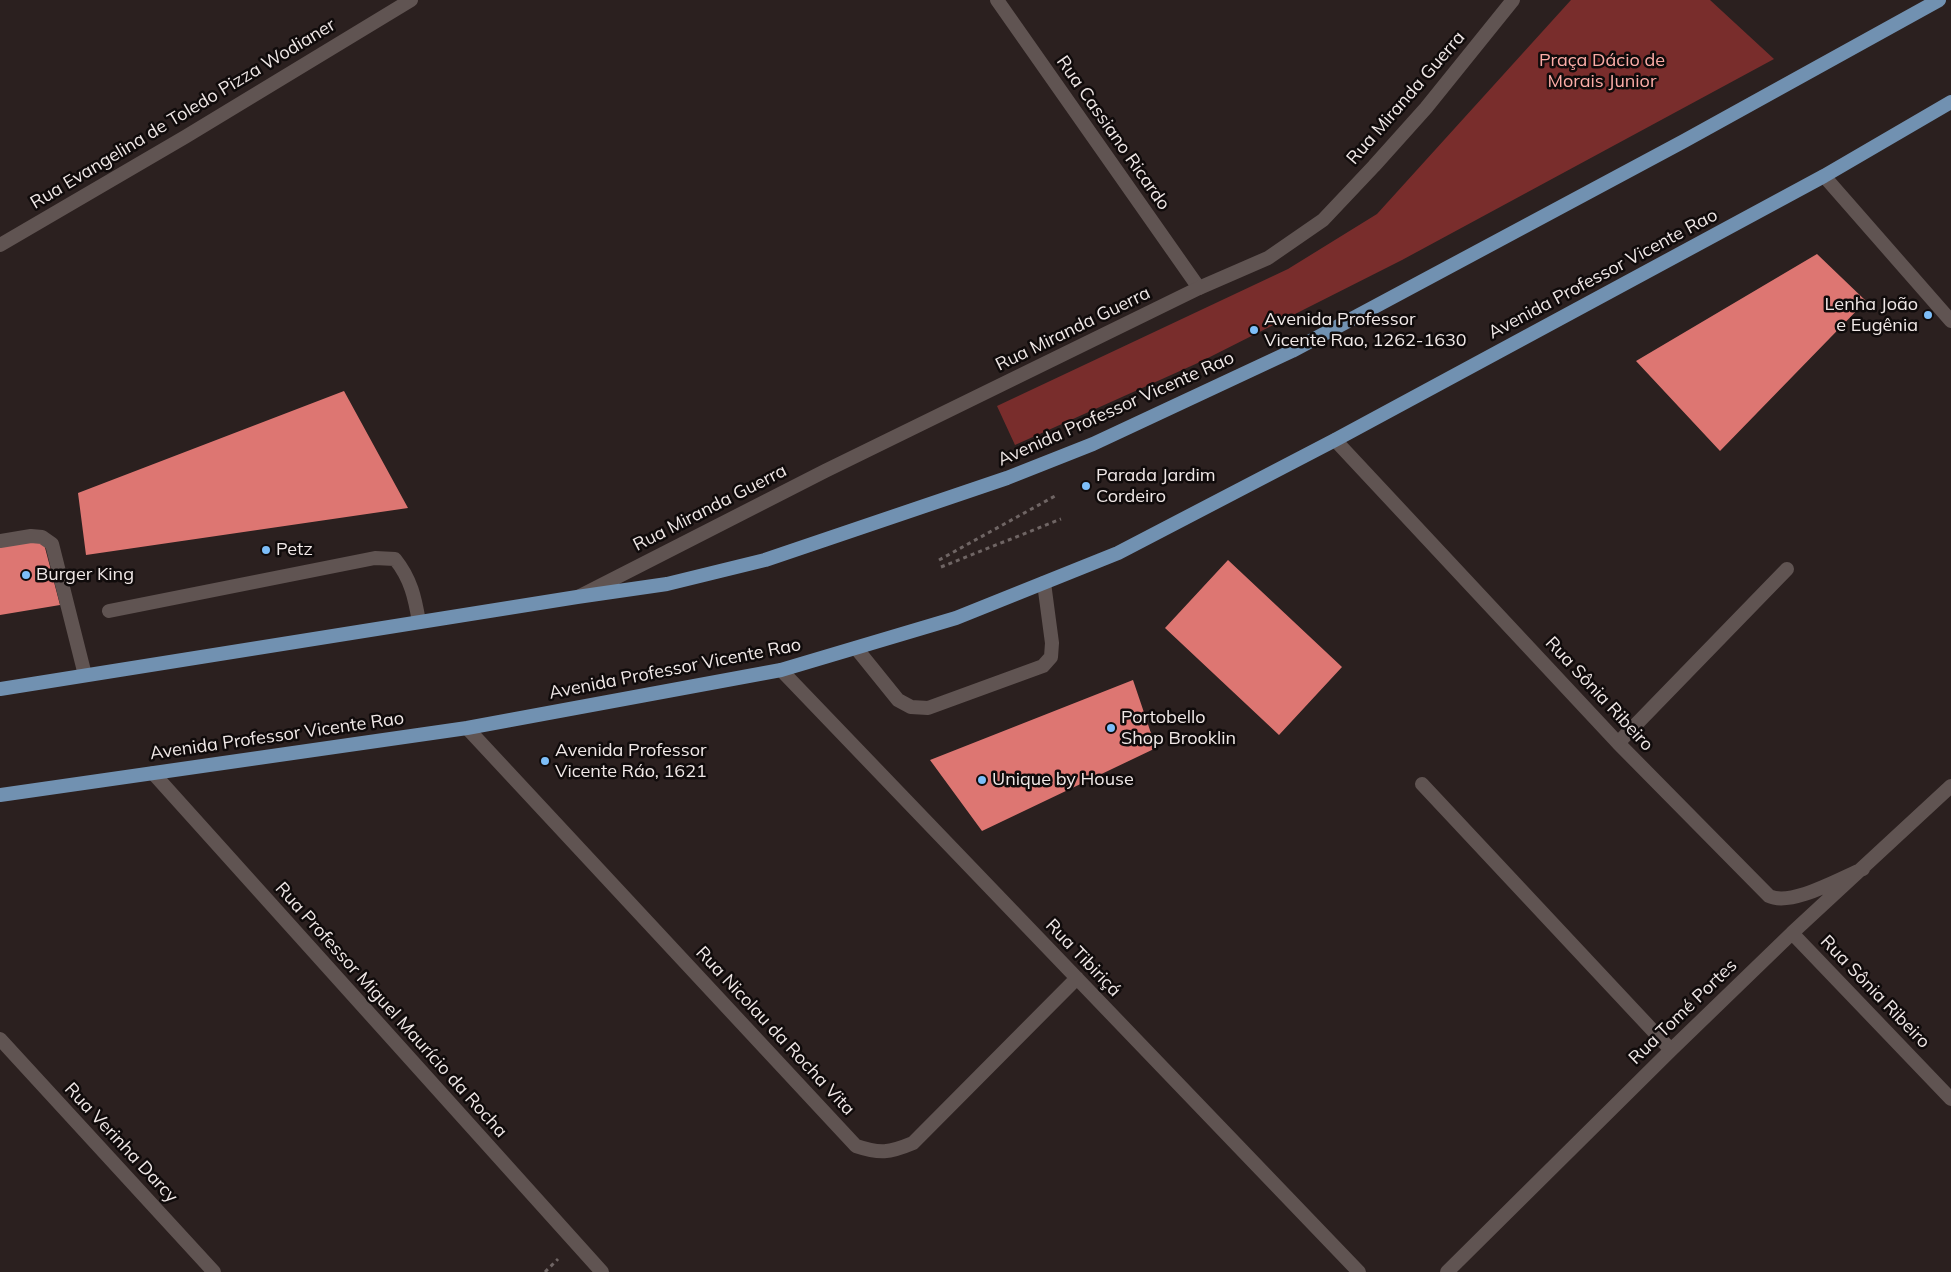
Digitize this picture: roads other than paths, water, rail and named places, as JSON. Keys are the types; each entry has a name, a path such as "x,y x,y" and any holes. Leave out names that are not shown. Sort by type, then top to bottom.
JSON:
{"main road":[{"name":"Avenida Professor Vicente Rao","path":"0,689 666,584 765,560 1007,478 1093,444 1292,351 1684,141 1938,0"},
{"name":"Avenida Professor Vicente Rao","path":"0,795 468,728 781,670 956,618 1118,553 1335,440 1824,176 1951,102"}],"street":[{"name":"Rua Evangelina de Toledo Pizza Wodianer","path":"0,244 185,137 411,0"},
{"name":"Rua Cassiano Ricardo","path":"997,0 1199,288"},
{"name":"Rua Miranda Guerra","path":"577,597 834,466 1199,288 1268,258 1322,220 1374,166 1426,108 1513,0"},
{"path":"1824,176 1951,321"},
{"name":"Rua Sônia Ribeiro","path":"1335,440 1618,743 1769,896 1775,899 1793,898 1863,869"},
{"path":"0,541 31,536 42,537 52,544 85,675"},
{"path":"109,611 375,558 395,559 406,573 419,622"},
{"path":"1618,743 1787,569"},
{"path":"856,648 898,700 910,707 928,708 1042,666 1051,656 1052,642 1044,583"},
{"name":"Rua Tibiriçá","path":"781,670 1359,1272"},
{"name":"Rua Nicolau da Rocha Vita","path":"468,728 856,1146 875,1152 884,1152 893,1151 912,1143 1076,978"},
{"name":"Rua Professor Miguel Maurício da Rocha","path":"153,773 602,1272"},
{"path":"1422,784 1670,1050"},
{"name":"Rua Tomé Portes","path":"1447,1272 1670,1050 1792,933 1951,786"},
{"name":"Rua Sônia Ribeiro","path":"1792,933 1951,1099"},
{"name":"Rua Verinha Darcy","path":"0,1039 214,1272"}],"place":[{"name":"Lenha João e Eugênia","path":"1928,315"},
{"name":"Avenida Professor Vicente Rao, 1262-1630","path":"1254,330"},
{"name":"Parada Jardim Cordeiro","path":"1086,486"},
{"name":"Petz","path":"266,550"},
{"name":"Burger King","path":"26,575"},
{"name":"Portobello Shop Brooklin","path":"1111,728"},
{"name":"Avenida Professor Vicente Ráo, 1621","path":"545,761"},
{"name":"Unique by House","path":"982,780"}],"park label":[{"name":"Praça Dácio de Morais Junior","path":"1602,71"}]}
